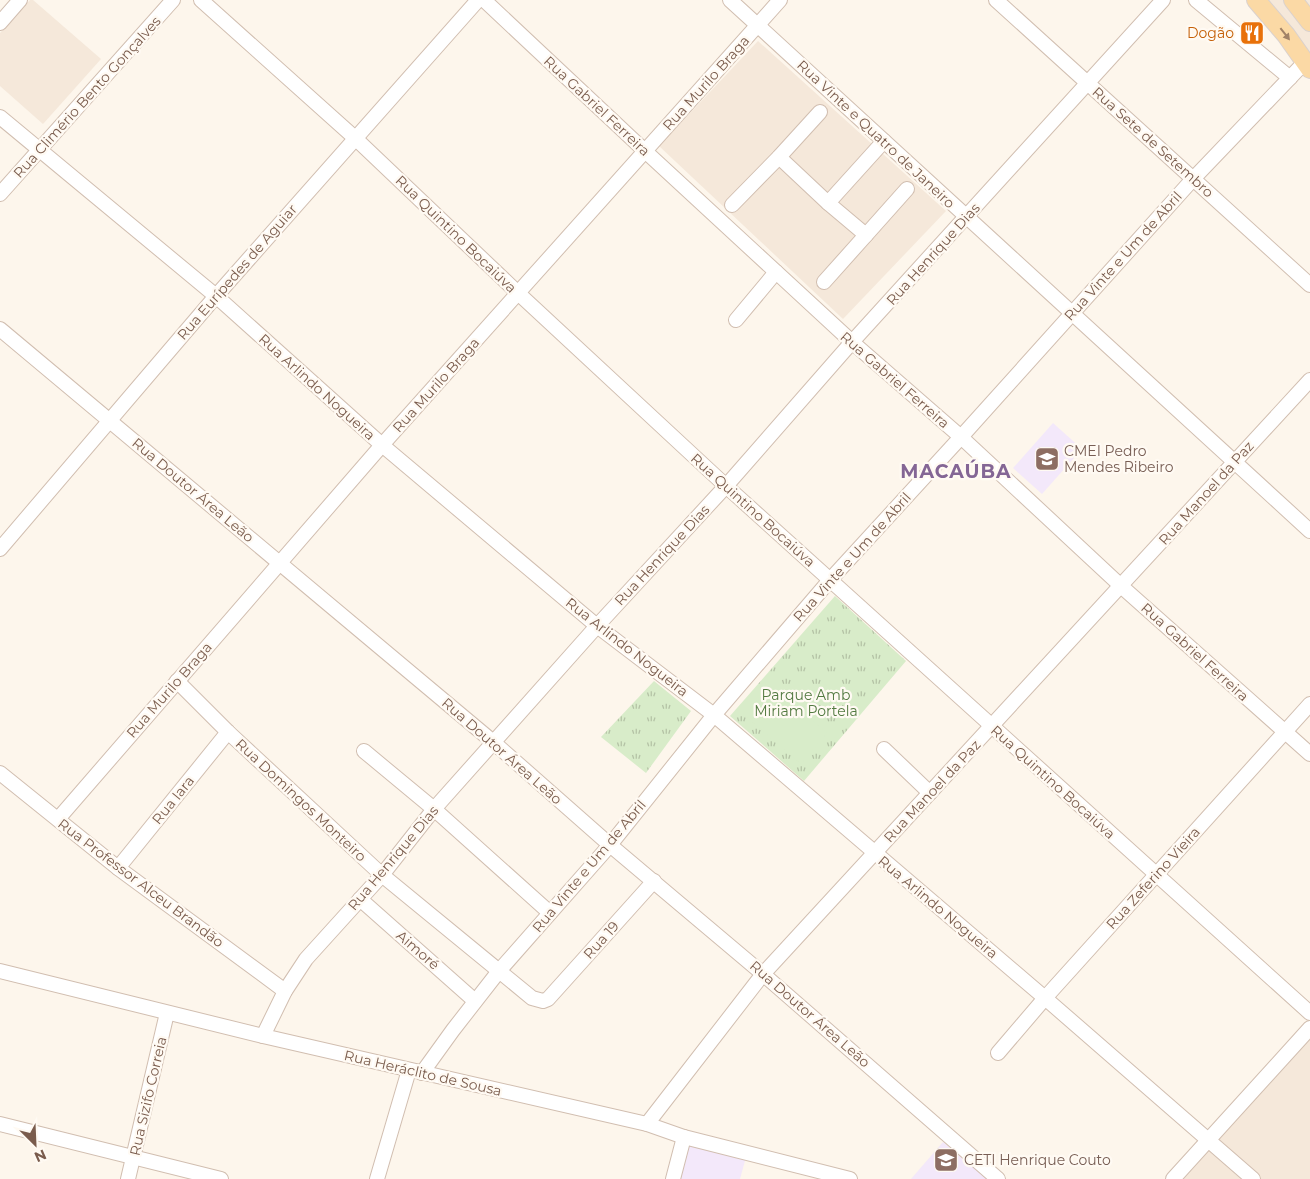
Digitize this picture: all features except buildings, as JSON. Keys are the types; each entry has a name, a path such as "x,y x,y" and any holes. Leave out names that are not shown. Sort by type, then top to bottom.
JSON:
{"main road":[{"path":"1256,0 1286,35 1308,66"},
{"path":"1292,0 1310,22"}],"street":[{"path":"0,23 20,0"},
{"name":"Rua Climério Bento Gonçalves","path":"0,194 173,0"},
{"name":"Rua Quintino Bocaiúva","path":"201,0 355,138 518,293 726,486 1310,1013"},
{"name":"Rua Eurípedes de Aguiar","path":"1,547 216,296 478,0"},
{"name":"Rua Gabriel Ferreira","path":"484,0 645,152 852,342 961,437 1121,586 1310,754"},
{"name":"Rua Vinte e Quatro de Janeiro","path":"730,0 1310,531"},
{"name":"Rua Murilo Braga","path":"58,819 382,445 780,0"},
{"name":"Rua Sete de Setembro","path":"996,0 1310,285"},
{"name":"Rua Henrique Dias","path":"263,1036 284,991 306,959 382,876 434,809 492,741 726,486 852,342 1164,0"},
{"path":"1196,0 1290,78"},
{"name":"Rua Vinte e Um de Abril","path":"377,1179 416,1072 499,971 610,845 714,715 830,580 1193,179 1290,78 1308,66"},
{"path":"732,205 820,112"},
{"name":"Rua Arlindo Nogueira","path":"0,117 216,296 382,445 597,626 714,715 1253,1179"},
{"path":"828,203 884,141"},
{"path":"779,157 828,203 866,235"},
{"path":"824,282 907,189"},
{"path":"736,320 776,272"},
{"name":"Rua Doutor Área Leão","path":"0,329 492,741 998,1179"},
{"name":"Rua Manoel da Paz","path":"647,1124 763,974 1310,380"},
{"name":"Rua Domingos Monteiro","path":"177,681 228,732 382,876 532,998 543,1001 548,999"},
{"name":"Rua Zeferino Vieira","path":"998,1053 1045,998 1310,704"},
{"name":"Rua Iara","path":"118,868 228,732"},
{"path":"884,749 930,793"},
{"path":"364,751 434,809 550,912"},
{"name":"Rua Professor Alceu Brandão","path":"0,773 118,868 284,991"},
{"name":"Rua 19","path":"548,999 654,881"},
{"name":"Aimoré","path":"360,899 475,1001"},
{"name":"Rua Heráclito de Sousa","path":"0,971 263,1036 647,1124 684,1137 847,1178"},
{"name":"Rua Sizifo Correia","path":"128,1179 167,1013"},
{"path":"1173,1179 1310,1028"},
{"path":"0,1124 222,1179"},
{"path":"673,1179 684,1137"}],"shaded area":[{"path":"30,0 33,0 101,59 43,124 0,86 0,33"},
{"path":"1260,0 1310,0 1310,56"},
{"path":"758,41 946,211 843,319 659,146"},
{"name":"CMEI Pedro Mendes Ribeiro","path":"1053,423 1082,449 1042,494 1013,468"},
{"path":"1310,1036 1310,1179 1181,1179"},
{"path":"688,1141 746,1157 740,1179 678,1179"},
{"name":"CETI Henrique Couto","path":"943,1142 987,1179 911,1179"}],"green space":[{"name":"Parque Amb Miriam Portela","path":"835,596 906,661 804,781 730,716"},
{"path":"654,681 691,711 646,773 601,737"},
{"path":"769,684 827,733 801,764 743,714"}],"place":[{"name":"Dogão","path":"1252,33"},
{"name":"CMEI Pedro Mendes Ribeiro","path":"1047,459"},
{"name":"CETI Henrique Couto","path":"946,1160"}],"district":[{"name":"MACAÚBA","path":"956,471"}]}
